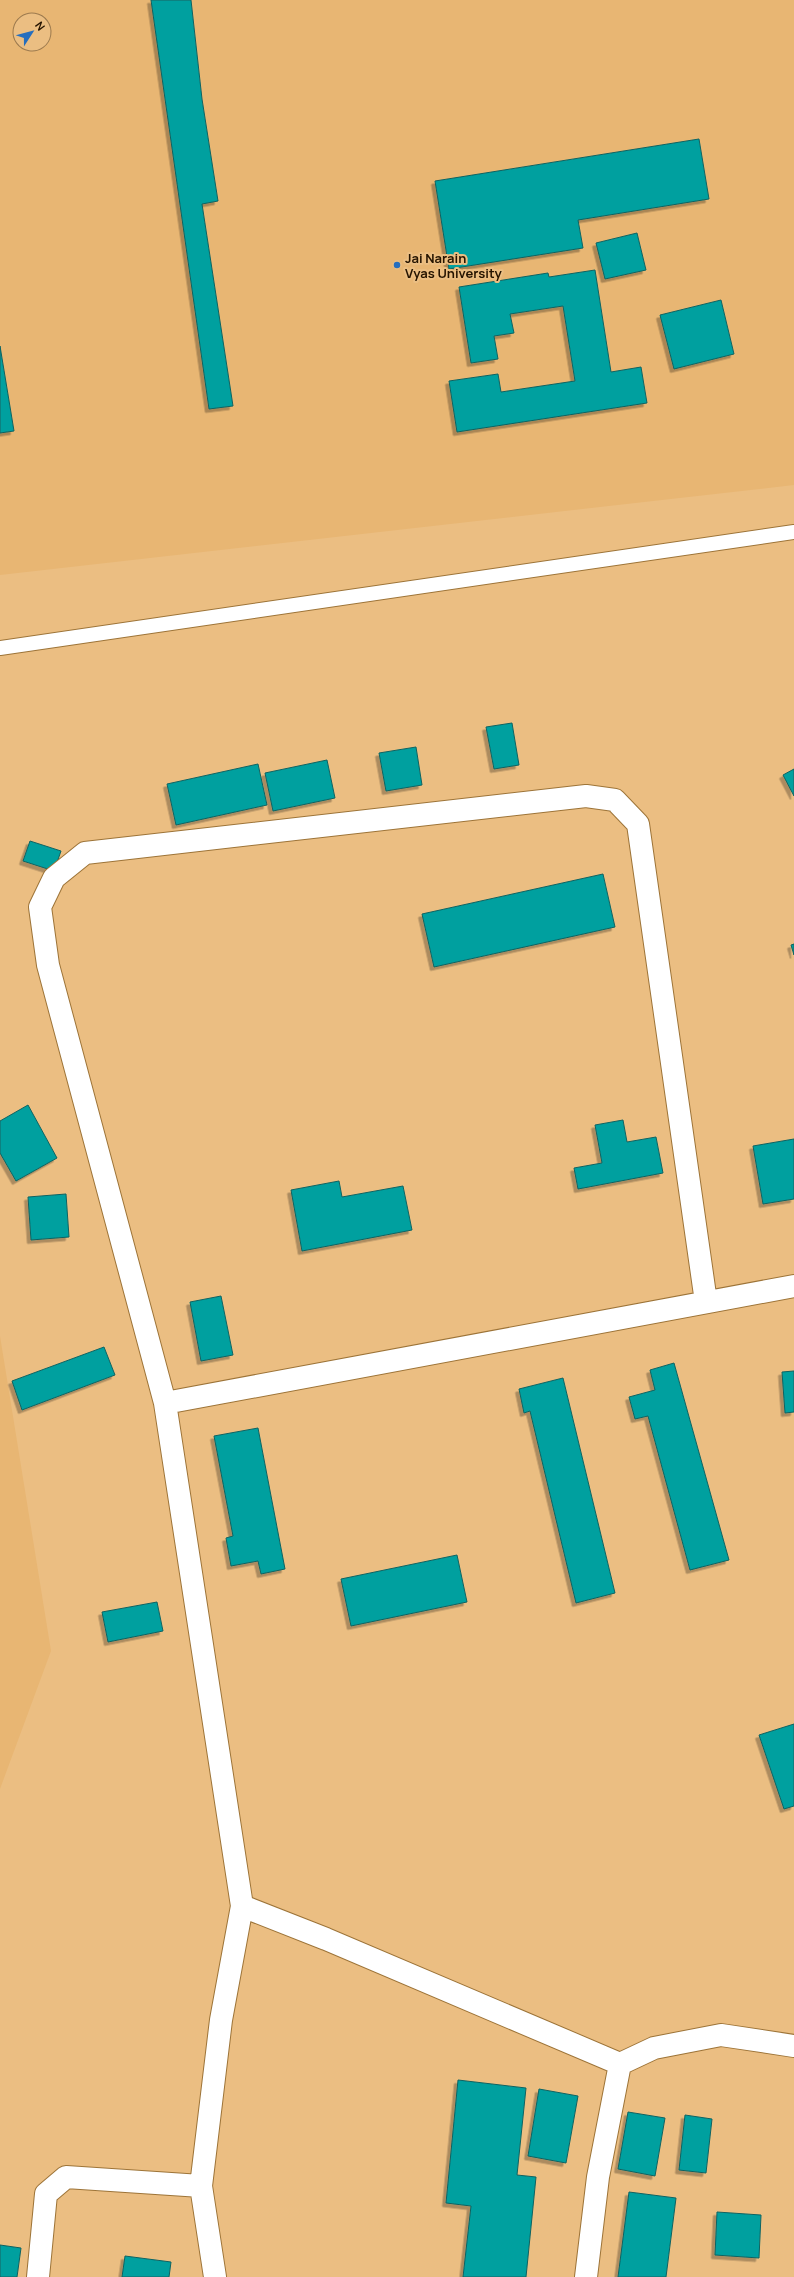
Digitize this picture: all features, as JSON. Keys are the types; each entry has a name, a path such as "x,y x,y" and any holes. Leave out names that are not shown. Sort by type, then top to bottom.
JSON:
{"street":[{"path":"215,2277 201,2186 221,2020 242,1906 165,1403 48,965 40,907 54,878 85,854 586,796 615,800 638,824 706,1302"},
{"path":"165,1403 794,1286"},
{"path":"242,1906 326,1939 620,2064 654,2048 721,2035 794,2046"},
{"path":"586,2277 598,2177 620,2064"},
{"path":"38,2277 46,2194 66,2177 201,2186"}],"lane":[{"path":"0,648 794,532"}],"shaded area":[{"name":"Jai Narain Vyas University","path":"0,0 794,0 794,485 0,575"},
{"path":"0,1336 51,1651 0,1789"}],"building":[{"path":"151,0 191,0 202,99 218,201 202,204 233,406 209,409"},
{"path":"699,139 709,199 578,220 583,248 449,269 435,181"},
{"path":"637,233 646,270 605,279 596,243"},
{"path":"595,270 611,372 641,367 647,403 457,432 449,381 498,374 501,392 575,381 563,306 510,314 514,333 494,336 498,359 471,363 459,287 548,273 549,277"},
{"path":"721,300 734,354 674,369 660,315"},
{"path":"0,346 14,431 0,433"},
{"path":"512,723 519,765 494,769 486,727"},
{"path":"416,747 422,785 386,791 379,753"},
{"path":"327,760 335,798 273,811 265,773"},
{"path":"258,764 267,805 176,825 167,784"},
{"path":"794,769 794,796 783,775"},
{"path":"30,841 61,851 54,871 23,861"},
{"path":"603,874 615,927 434,967 422,914"},
{"path":"794,944 794,955 791,945"},
{"path":"28,1105 57,1158 16,1181 0,1153 0,1121"},
{"path":"623,1120 627,1142 656,1137 663,1173 578,1189 574,1168 602,1163 595,1125"},
{"path":"794,1139 794,1199 763,1204 753,1146"},
{"path":"339,1181 342,1197 403,1186 412,1230 302,1251 291,1190"},
{"path":"66,1194 69,1237 31,1240 28,1197"},
{"path":"221,1296 233,1355 201,1361 190,1302"},
{"path":"104,1347 115,1375 22,1410 12,1381"},
{"path":"674,1363 729,1560 690,1570 648,1416 635,1419 629,1397 655,1390 650,1370"},
{"path":"794,1371 794,1412 785,1413 782,1372"},
{"path":"563,1378 615,1593 576,1603 530,1411 524,1413 519,1389"},
{"path":"258,1428 285,1569 261,1574 258,1561 231,1566 226,1538 233,1536 214,1436"},
{"path":"457,1555 467,1602 351,1626 341,1579"},
{"path":"157,1602 163,1631 108,1642 102,1612"},
{"path":"794,1724 794,1806 784,1809 759,1735"},
{"path":"458,2080 526,2088 517,2175 536,2177 526,2277 463,2277 471,2206 446,2203"},
{"path":"539,2089 578,2096 566,2163 528,2156"},
{"path":"628,2112 665,2118 655,2176 618,2169"},
{"path":"685,2115 712,2119 706,2173 679,2170"},
{"path":"629,2192 676,2198 666,2277 618,2277"},
{"path":"717,2212 761,2215 759,2258 715,2255"},
{"path":"0,2245 21,2248 17,2277 0,2277"},
{"path":"125,2256 171,2262 169,2277 122,2277"}],"place":[{"name":"Jai Narain Vyas University","path":"397,265"}]}
